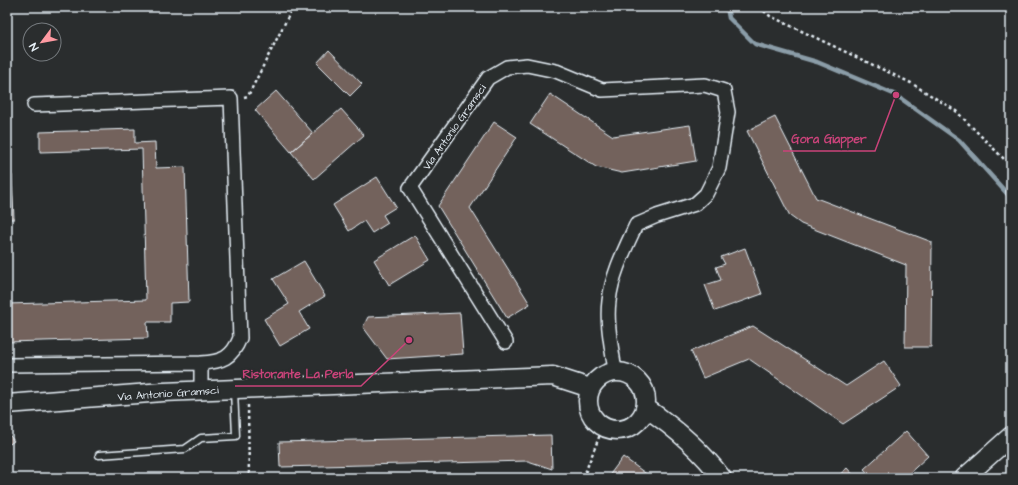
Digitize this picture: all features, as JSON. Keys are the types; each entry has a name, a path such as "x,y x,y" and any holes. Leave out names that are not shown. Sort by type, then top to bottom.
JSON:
{"street":[{"name":"Via Antonio Gramsci","path":"506,342 410,188 488,78 507,67 527,66 556,71 602,90 704,85 724,91 728,112 719,168 706,194 695,204 656,216 636,225 616,268 609,301 610,335 615,371"},
{"path":"7,365 215,363 226,358 235,350 240,338 231,98 34,105"},
{"path":"201,363 201,390"},
{"path":"615,371 630,374 641,384 646,398 646,408 640,420 628,428 618,430 603,427 597,422 590,412 588,398 590,388 599,377 615,371"},
{"name":"Via Antonio Gramsci","path":"7,404 201,390 554,376 590,388"},
{"path":"646,408 665,421 709,460 722,478"},
{"path":"964,478 1011,436"}],"lane":[{"path":"99,455 185,449 201,438 236,436 241,388"}],"path":[{"path":"231,98 248,96 293,7"},
{"path":"759,7 770,16 911,83 950,107 989,143 1011,166"},
{"path":"241,388 249,478"},
{"path":"583,478 603,427"}],"building":[{"path":"329,50 362,84 350,96 317,63"},
{"path":"276,91 313,133 291,152 255,110"},
{"path":"550,94 613,136 690,125 696,161 622,173 596,167 530,124"},
{"path":"341,109 364,135 314,179 291,152"},
{"path":"775,117 816,198 932,242 931,347 905,347 906,265 801,224 790,216 747,131"},
{"path":"494,122 517,137 470,208 530,304 507,318 438,206"},
{"path":"135,129 135,143 155,142 156,168 185,167 189,302 170,303 170,322 147,322 148,338 7,342 7,304 146,300 142,149 40,152 40,132"},
{"path":"7,175 12,175 14,219 7,219"},
{"path":"377,177 396,207 383,215 388,223 372,233 364,221 349,231 333,205"},
{"path":"415,235 430,260 389,285 374,260"},
{"path":"745,248 762,294 715,311 705,285 721,280 716,267 725,264 721,257"},
{"path":"304,261 325,296 299,312 309,329 280,346 264,319 289,304 273,279"},
{"path":"460,313 463,354 387,359 363,327 368,317"},
{"path":"753,326 846,386 884,361 901,386 843,424 749,359 703,378 691,351"},
{"path":"906,431 928,456 904,478 872,478 864,469"},
{"path":"7,432 14,441 7,446"},
{"path":"551,435 552,469 528,461 280,467 279,442"},
{"path":"623,457 652,478 608,477"},
{"path":"847,468 856,478 836,478"}],"waterway":[{"path":"727,7 729,18 755,44 817,62 896,95 959,140 1011,198"}],"place":[{"name":"Gora Giapper","path":"896,95"},
{"name":"Ristorante La Perla","path":"409,340"}]}
